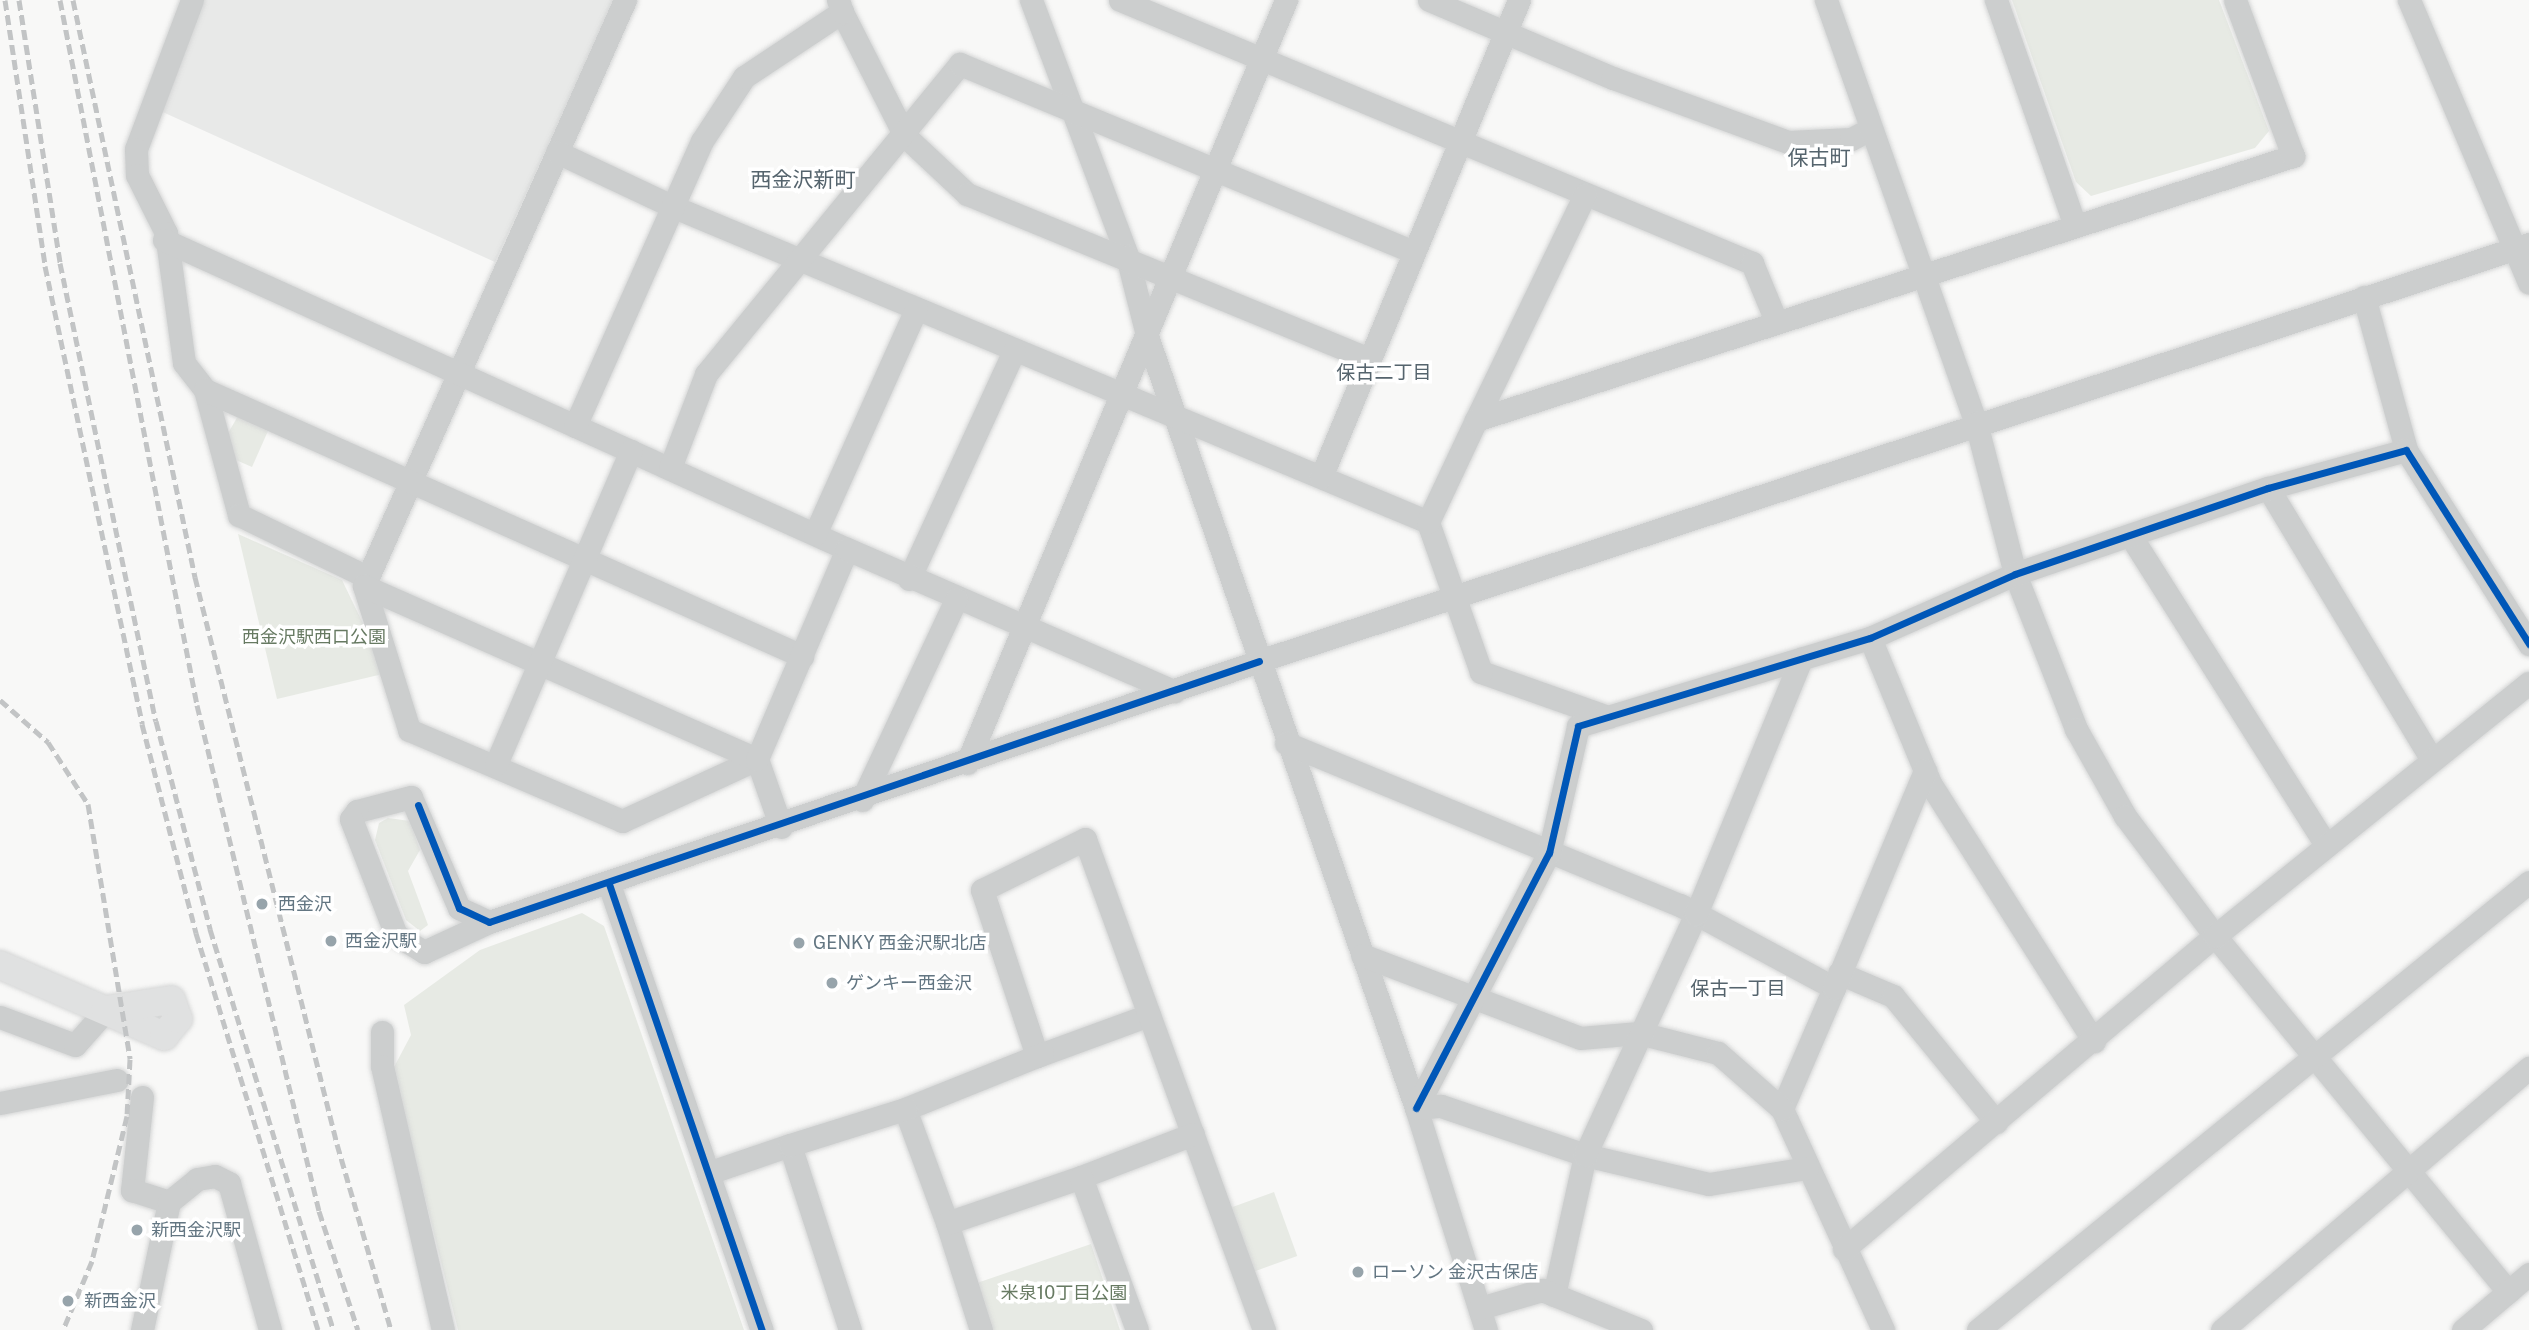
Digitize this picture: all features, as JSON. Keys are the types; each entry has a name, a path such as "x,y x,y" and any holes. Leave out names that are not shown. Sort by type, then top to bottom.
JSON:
{"main road":[{"path":"0,965 106,1010"}],"street":[{"path":"192,0 136,149 137,175 164,240 184,363 205,390 239,515 365,581 757,759 781,827"},
{"path":"625,0 454,376 365,581 409,730 496,764 622,821 757,759 847,549"},
{"path":"1031,0 1069,110 1127,256 1148,340 1179,418 1286,743 1416,1108 1486,1330"},
{"path":"1120,0 1263,57 1752,264 1776,321"},
{"path":"967,763 1148,340 1170,278 1286,0"},
{"path":"1429,0 1506,34 1788,142 1851,139 1871,129"},
{"path":"1321,477 1367,358 1519,0"},
{"path":"1826,0 1976,423 2015,574 2076,729 2125,816 2215,936 2405,1174 2508,1292"},
{"path":"1997,0 2074,223"},
{"path":"1476,420 1922,271 2293,156 2235,0"},
{"path":"2409,0 2520,247 2529,283"},
{"path":"575,426 702,141 744,77 840,6 905,136 967,194 1127,256 1170,278 1367,358"},
{"path":"670,468 706,374 805,261 960,64 1217,168 1412,251"},
{"path":"557,152 674,207 1014,351 1125,393 1428,522"},
{"path":"1585,195 1428,522 1452,598 1481,671 1608,717"},
{"path":"164,240 454,376 670,468 909,579 1174,691"},
{"path":"489,922 446,902 417,815 400,807 361,815 353,829 400,939 424,952 489,922 862,800 1259,661 1976,423 2520,247"},
{"path":"2364,296 2406,450 2529,644"},
{"path":"815,534 916,309"},
{"path":"909,579 1014,351"},
{"path":"205,390 588,558 802,656"},
{"path":"1416,1108 1549,853 1578,726 1870,638 2015,574 2269,488 2406,450"},
{"path":"496,764 588,558 631,451"},
{"path":"2269,488 2431,758"},
{"path":"2130,535 2326,845"},
{"path":"862,800 956,599"},
{"path":"1870,638 1925,771 2094,1041"},
{"path":"1554,1295 1585,1155 1696,914 1801,659"},
{"path":"1844,1249 2094,1041 2215,936 2431,758 2529,683"},
{"path":"1286,743 1696,914 1837,981 1893,996 1996,1122"},
{"path":"1782,1110 1925,771"},
{"path":"1042,1054 1037,1056 982,890 1085,839 1264,1330"},
{"path":"1978,1330 2529,882"},
{"path":"609,884 762,1330"},
{"path":"1362,955 1580,1038 1639,1033 1718,1053 1782,1110 1883,1330"},
{"path":"0,1017 75,1045 106,1010"},
{"path":"708,1174 905,1109 1149,1015"},
{"path":"382,1032 382,1066 443,1330"},
{"path":"2222,1330 2529,1068"},
{"path":"0,1103 117,1080"},
{"path":"142,1097 132,1190 169,1202"},
{"path":"1416,1108 1441,1106 1585,1155 1709,1184 1807,1167"},
{"path":"905,1109 947,1223 981,1330"},
{"path":"947,1223 1081,1177 1193,1134"},
{"path":"790,1145 850,1330"},
{"path":"142,1330 169,1202 197,1179 215,1176 229,1183 270,1330"},
{"path":"1081,1177 1137,1330"},
{"path":"2463,1330 2529,1274"},
{"path":"1480,1308 1542,1290 1641,1330"}],"shaded area":[{"path":"202,0 614,0 495,262 156,109"}],"green space":[{"path":"2012,0 2219,0 2269,131 2255,148 2091,196 2076,182"},
{"path":"238,416 268,431 252,467 236,460 227,435"},
{"name":"西金沢駅西口公園","path":"238,534 342,580 387,673 277,699"},
{"path":"388,818 410,821 420,850 408,871 428,925 420,931 406,920 375,840 379,823"},
{"path":"582,913 604,926 744,1330 458,1330 393,1069 411,1035 404,1005 480,950"},
{"path":"1274,1192 1297,1256 1250,1273 1227,1209"},
{"name":"米泉10丁目公園","path":"1091,1244 1120,1330 989,1330 974,1284"}],"railway":[{"path":"5,0 45,266 142,724 196,933 318,1330"},
{"path":"19,0 60,263 156,721 210,929 333,1330"},
{"path":"60,0 197,705 319,1211 358,1330"},
{"path":"73,0 195,577 337,1144 391,1330"},
{"path":"0,700 48,742 88,804 130,1059 127,1116 92,1261 63,1330"}],"cycle path":[{"path":"1416,1108 1549,853 1578,726 1870,638 2015,574 2268,488 2406,450 2529,644"},
{"path":"418,805 459,908 489,922 1259,661"},
{"path":"609,884 762,1330"}],"place":[{"name":"西金沢","path":"262,904"},
{"name":"西金沢駅","path":"331,941"},
{"name":"GENKY 西金沢駅北店","path":"799,943"},
{"name":"ゲンキー西金沢","path":"832,983"},
{"name":"新西金沢駅","path":"137,1230"},
{"name":"ローソン 金沢古保店","path":"1358,1272"},
{"name":"新西金沢","path":"68,1301"}],"district":[{"name":"保古町","path":"1819,158"},
{"name":"西金沢新町","path":"803,180"},
{"name":"保古二丁目","path":"1384,373"},
{"name":"保古一丁目","path":"1738,989"}]}
